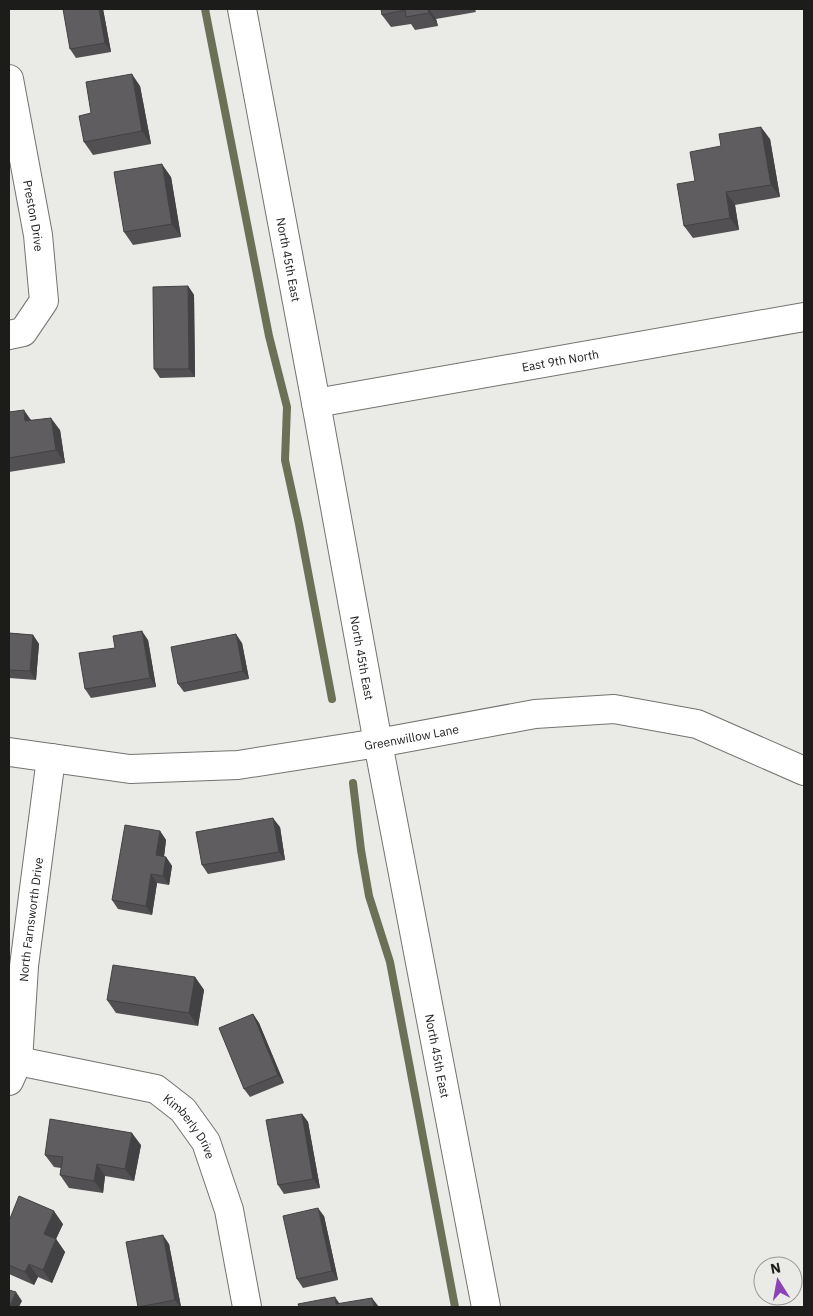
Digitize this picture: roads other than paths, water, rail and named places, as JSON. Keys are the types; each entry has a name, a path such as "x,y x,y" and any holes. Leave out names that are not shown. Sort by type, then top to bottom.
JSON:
{"street":[{"name":"North 45th East","path":"242,9 378,743 486,1307"},
{"name":"Preston Drive","path":"9,79 38,235 44,301 23,332 9,335"},
{"name":"East 9th North","path":"316,403 804,316"},
{"name":"Greenwillow Lane","path":"9,752 130,769 238,765 378,743 535,714 614,710 697,724 804,771"},
{"name":"North Farnsworth Drive","path":"13,1071 24,966 51,758"},
{"name":"Kimberly Drive","path":"13,1071 156,1089 183,1110 206,1142 229,1210 247,1307"}],"waterway":[{"path":"205,9 269,336 287,407 285,460 332,699"},
{"path":"353,783 369,896 390,962 455,1307"}]}
